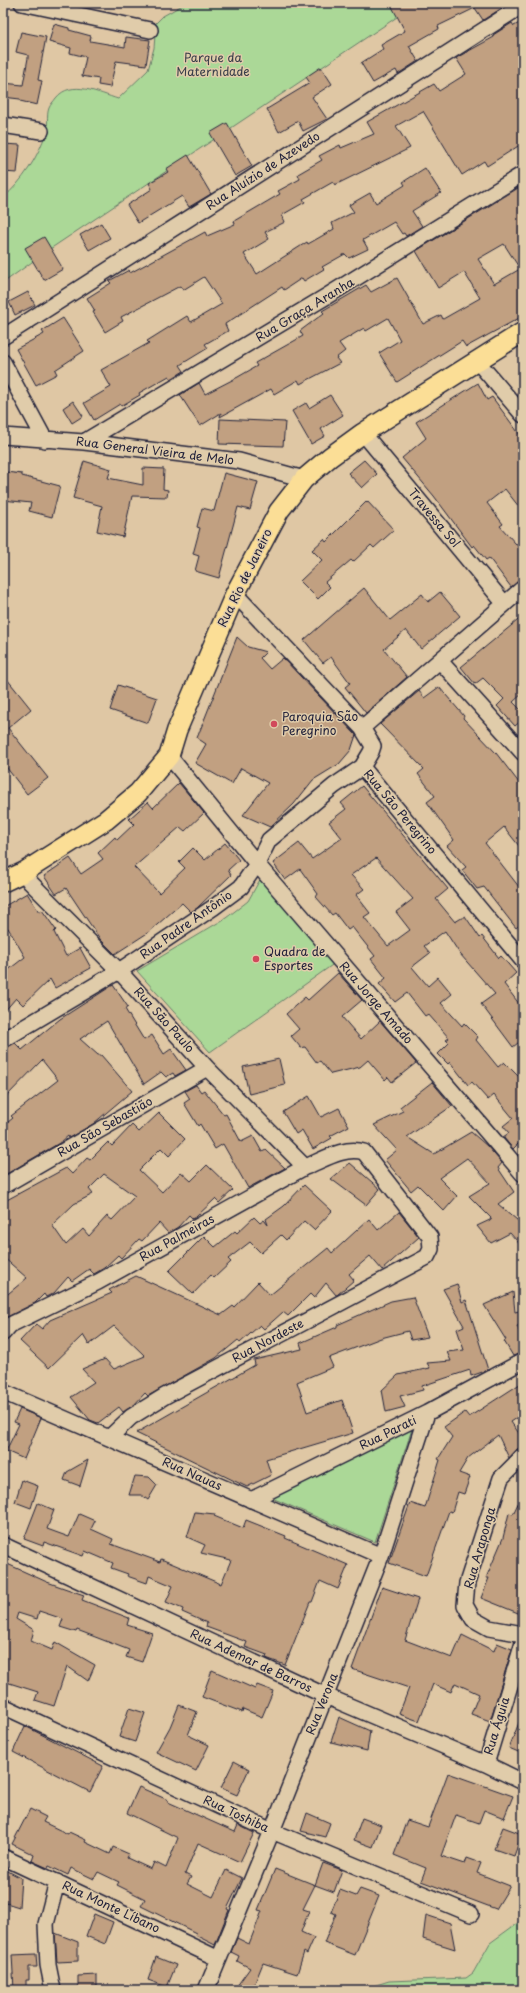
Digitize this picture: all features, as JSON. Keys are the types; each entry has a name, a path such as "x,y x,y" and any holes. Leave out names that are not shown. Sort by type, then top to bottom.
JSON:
{"main road":[{"name":"Rua Rio de Janeiro","path":"3,882 24,872 106,820 138,793 169,756 177,730 235,594 279,511 304,479 330,457 363,433 523,332"}],"street":[{"path":"22,3 150,30"},
{"name":"Rua Aluízio de Azevedo","path":"3,337 523,5"},
{"path":"3,125 41,132"},
{"name":"Rua Graça Aranha","path":"84,442 327,296 523,174"},
{"path":"477,361 523,415"},
{"path":"3,362 45,440"},
{"name":"Travessa Sol","path":"363,433 504,603"},
{"name":"Rua General Vieira de Melo","path":"3,436 84,442 239,460 304,479"},
{"path":"362,728 523,588"},
{"name":"Rua São Peregrino","path":"235,594 362,728 373,746 362,767 520,951"},
{"path":"440,661 523,753"},
{"name":"Rua Jorge Amado","path":"169,756 257,864 523,1174"},
{"name":"Rua Padre Antônio","path":"3,1040 119,971 236,891 241,887 257,864 269,840 334,786 362,767"},
{"name":"Rua São Paulo","path":"24,872 30,882 119,971 207,1068 305,1167"},
{"name":"Rua São Sebastião","path":"3,1186 207,1068"},
{"name":"Rua Palmeiras","path":"3,1333 10,1325 98,1282 305,1167 340,1153 355,1149 364,1152 430,1237 431,1249"},
{"name":"Rua Nordeste","path":"109,1438 131,1417 165,1396 427,1257 431,1249"},
{"name":"Rua Parati","path":"251,1500 427,1413 523,1361"},
{"name":"Rua Nauas","path":"3,1392 381,1556"},
{"name":"Rua Verona","path":"206,1990 272,1831 381,1556 427,1413"},
{"name":"Rua Araponga","path":"523,1456 501,1478 467,1583 465,1605 473,1619 489,1628 523,1634"},
{"name":"Rua Ademar de Barros","path":"3,1545 326,1696 486,1764 523,1782"},
{"name":"Rua Águia","path":"486,1764 523,1643"},
{"name":"Rua Toshiba","path":"3,1706 272,1831 471,1914"},
{"name":"Rua Monte Líbano","path":"3,1857 219,1959"},
{"path":"53,1990 48,1965 46,1924 57,1882"}],"green space":[{"name":"Parque da Maternidade","path":"186,3 418,3 50,249 3,283 3,198 17,184 29,168 39,150 47,129 50,106 62,92 77,88 94,91 118,99 148,70 154,48 156,23 163,16"},
{"path":"262,876 335,963 210,1052 137,971 226,918 248,901"},
{"path":"412,1429 375,1542 272,1498"},
{"path":"523,1919 523,1990 360,1990 389,1981 466,1978 473,1973 490,1943"}],"building":[{"path":"390,3 499,3 502,8 483,20 475,8 438,26 439,29 409,46 418,61 398,74 396,70 373,83 361,63 383,49 381,45 405,31"},
{"path":"523,21 523,143 487,166 484,161 462,175 423,111 396,126 410,148 335,185 333,182 303,199 305,202 282,215 285,222 265,232 269,239 244,254 257,274 307,242 308,244 334,229 332,223 354,212 349,205 370,193 376,203 405,185 403,182 425,168 441,193 412,211 422,226 406,236 404,233 402,234 394,222 363,240 368,249 349,258 345,254 322,267 324,269 304,281 302,278 284,290 282,287 225,324 228,331 205,344 208,348 180,365 184,371 171,379 169,376 139,393 140,395 121,406 120,404 94,420 84,403 111,387 101,370 149,343 147,341 187,316 191,322 222,304 204,277 183,290 180,286 121,317 123,321 105,332 93,312 95,311 87,298 111,283 109,281 129,270 130,273 205,232 207,236 235,224 234,221 280,194 278,191 300,179 298,174 322,160 319,156 340,145 341,148 374,134 367,122 434,84 439,91 466,74 456,58 494,37 493,35 512,23 514,26"},
{"path":"54,24 91,36 90,41 125,47 126,37 150,40 146,65 116,61 110,87 98,85 99,79 82,76 86,57 70,53 71,48 49,42"},
{"path":"21,32 46,37 38,80 42,81 37,105 20,101 20,99 3,97 3,83 23,85 28,55 16,52"},
{"path":"321,67 332,84 312,97 327,119 303,131 298,121 279,132 267,109 310,83 306,77"},
{"path":"227,123 252,166 235,176 210,133"},
{"path":"3,144 20,145 17,173 3,172"},
{"path":"188,155 211,194 189,207 182,196 138,223 127,205 152,189 149,183 168,172 166,169"},
{"path":"523,185 523,316 466,347 462,341 397,382 379,353 400,340 388,318 366,331 364,328 339,343 345,351 336,358 340,363 300,384 298,380 274,394 271,389 220,417 221,413 200,426 180,395 199,383 205,394 257,366 255,363 303,336 300,331 324,313 322,311 366,285 371,292 397,278 423,324 441,315 443,319 480,298 464,272 438,288 416,251","holes":["504,244 520,269 494,284 478,259"]},
{"path":"101,223 110,238 89,250 80,235"},
{"path":"44,237 63,269 44,280 25,248"},
{"path":"28,292 35,305 15,315 9,302"},
{"path":"63,318 84,351 55,370 57,374 36,385 16,349 44,334 42,331"},
{"path":"478,383 487,400 492,397 523,439 523,512 505,489 487,503 503,524 500,526 523,552 523,579 511,587 489,558 486,560 474,545 472,547 434,496 402,458 426,438 416,422"},
{"path":"330,395 343,415 321,429 325,436 311,444 292,411 306,403 309,408"},
{"path":"73,401 83,416 72,423 63,408"},
{"path":"220,419 285,422 283,446 219,444"},
{"path":"364,460 377,474 362,488 348,473"},
{"path":"84,461 111,469 108,478 143,485 143,468 164,469 163,489 168,490 167,497 132,496 123,537 97,531 102,506 73,498"},
{"path":"6,472 22,474 22,476 60,486 52,517 29,511 31,503 3,500"},
{"path":"224,473 258,482 250,510 238,507 219,578 195,571 199,556 193,554 200,528 197,527 202,508 214,511"},
{"path":"367,501 394,530 374,548 371,545 353,562 351,560 325,582 330,587 318,599 300,581 322,560 312,550 324,539 326,542"},
{"path":"364,588 390,620 422,594 428,602 440,592 460,616 421,649 406,630 384,649 407,677 366,713 345,687 350,683 331,657 323,663 304,640"},
{"path":"523,616 523,693 513,702 523,712 523,719 515,726 497,706 504,699 483,678 475,684 461,667"},
{"name":"Paroquia São Peregrino","path":"237,637 248,647 266,652 260,658 270,669 283,658 356,735 351,750 339,764 313,780 294,804 270,827 243,815 268,783 241,768 232,784 195,763 206,744 197,738"},
{"path":"3,674 31,709 8,728 48,778 27,794 3,763"},
{"path":"118,685 157,698 148,723 110,710"},
{"path":"439,687 464,716 463,718 496,753 523,788 523,851 504,827 485,843 523,892 523,922 516,928 484,887 477,889 462,870 466,867 447,846 454,840 427,802 435,796 418,774 424,769 380,724 419,691 424,698"},
{"path":"179,783 204,813 185,831 180,827 134,867 159,893 185,868 179,862 193,848 205,860 225,843 239,860 228,870 231,875 196,909 191,912 182,903 149,932 115,954 100,939 66,888 56,894 44,876 70,858 81,874 103,859 98,853 115,837 117,840 134,824 129,819 148,802 153,808"},
{"path":"362,786 448,889 436,899 455,922 465,916 480,938 482,936 499,958 501,956 516,973 504,984 523,1009 523,1039 513,1047 481,1004 495,994 460,954 445,931 424,946 430,953 412,967 428,986 438,977 452,994 441,1003 462,1026 464,1023 478,1037 476,1040 498,1067 504,1062 523,1081 523,1150 518,1144 513,1149 503,1137 509,1133 503,1126 513,1118 494,1095 488,1100 472,1082 468,1085 450,1062 448,1064 438,1054 449,1043 446,1040 449,1038 428,1014 425,1016 407,993 395,1002 379,984 386,978 371,959 375,956 352,927 348,930 335,913 332,915 316,897 318,894 300,869 285,880 273,863 299,843 312,859 342,838 329,822 346,809 341,803","holes":["376,858 413,899 396,912 410,930 388,946 364,917 370,913 356,895 364,889 351,875"]},
{"path":"27,893 39,912 42,910 56,930 54,932 66,956 80,948 91,968 55,988 50,979 23,1005 16,998 3,1013 3,974 25,957 8,928 3,931 3,907"},
{"path":"338,973 362,1000 342,1017 361,1039 380,1021 416,1063 392,1082 388,1077 385,1080 368,1060 360,1067 331,1074 320,1061 317,1063 305,1047 301,1048 291,1036 299,1029 286,1014 305,997 308,1000"},
{"path":"113,985 128,1007 125,1009 144,1040 152,1035 164,1054 171,1049 186,1070 175,1076 173,1073 166,1077 161,1072 144,1084 107,1021 80,1039 98,1055 101,1055 132,1091 93,1124 69,1138 68,1136 61,1142 3,1176 3,1126 13,1118 11,1116 58,1080 42,1060 3,1100 3,1049 15,1043 22,1050 60,1019"},
{"path":"279,1059 285,1085 249,1094 243,1067"},
{"path":"432,1082 452,1106 407,1137 434,1154 471,1132 487,1146 502,1163 498,1168 514,1192 498,1204 523,1225 523,1248 510,1233 491,1243 477,1226 492,1219 469,1196 490,1183 467,1158 439,1178 457,1196 444,1211 418,1185 411,1191 385,1160 397,1150 374,1125 403,1111 400,1107"},
{"path":"196,1085 201,1092 204,1090 224,1115 226,1114 241,1142 253,1136 262,1152 266,1150 285,1168 248,1188 223,1144 215,1149 200,1124 198,1126 184,1103 190,1099 185,1091"},
{"path":"309,1096 321,1117 339,1108 349,1126 330,1136 332,1138 313,1149 302,1130 296,1134 283,1112"},
{"path":"159,1113 185,1139 169,1156 161,1148 139,1170 162,1192 181,1172 191,1181 207,1165 233,1190 219,1203 215,1199 193,1219 189,1215 178,1227 168,1233 159,1223 142,1241 139,1239 121,1258 118,1255 104,1268 94,1274 89,1269 72,1281 68,1277 54,1293 46,1297 44,1294 35,1303 3,1319 3,1298 27,1278 3,1257 3,1202 66,1168 72,1174 87,1158 90,1160 108,1142 112,1146 132,1125 139,1132","holes":["104,1174 135,1196 112,1220 107,1216 89,1236 83,1229 66,1245 52,1225 74,1204 93,1194 89,1189"]},
{"path":"350,1163 380,1189 366,1205 331,1179"},
{"path":"304,1185 332,1211 314,1230 304,1221 286,1240 281,1235 261,1253 250,1242 228,1259 231,1262 214,1278 211,1275 193,1294 169,1271 204,1236 215,1247 235,1231 237,1233 254,1217 260,1223 264,1220 268,1225 266,1219 284,1206"},
{"path":"399,1212 419,1237 382,1270 370,1256 349,1274 354,1280 337,1295 326,1283 314,1298 310,1294 288,1316 283,1312 264,1329 260,1325 240,1343 238,1340 216,1358 148,1396 145,1393 134,1405 123,1412 119,1407 98,1423 90,1420 71,1397 94,1382 82,1369 105,1359 114,1369 145,1356 114,1326 89,1345 83,1335 49,1368 20,1341 36,1324 42,1329 50,1320 112,1293 109,1290 136,1276 221,1315 233,1306 234,1307 258,1282 270,1295 328,1248 332,1253 369,1219 378,1230"},
{"path":"457,1284 462,1302 466,1300 488,1370 471,1376 470,1370 422,1386 423,1390 400,1396 405,1407 386,1412 382,1390 398,1375 430,1368 427,1363 451,1361 447,1352 464,1350 457,1329 464,1326 443,1289"},
{"path":"513,1292 515,1312 523,1310 523,1324 517,1326 523,1340 523,1352 513,1356 504,1341 506,1340 484,1305"},
{"path":"413,1297 428,1337 411,1340 408,1331 381,1338 329,1358 333,1367 297,1382 307,1412 342,1400 353,1433 266,1459 271,1475 247,1487 136,1433 255,1365 254,1360 302,1349 300,1343 337,1327 337,1325 391,1301"},
{"path":"523,1382 523,1414 511,1422 523,1439 523,1447 517,1449 509,1458 498,1435 468,1458 459,1473 470,1477 464,1494 458,1492 452,1512 449,1511 426,1576 389,1563 410,1503 425,1508 440,1460 438,1459 452,1437 444,1427 465,1412 469,1417"},
{"path":"20,1409 41,1418 24,1459 6,1451 19,1424 14,1422"},
{"path":"88,1460 80,1486 64,1480 67,1472"},
{"path":"135,1476 149,1477 157,1485 148,1500 141,1495 129,1495"},
{"path":"22,1480 38,1486 31,1508 15,1502"},
{"path":"523,1493 523,1615 481,1598 489,1578 486,1578 503,1538 509,1513 513,1514"},
{"path":"38,1503 54,1510 47,1529 69,1537 79,1514 95,1521 91,1529 113,1539 111,1544 160,1562 161,1559 221,1584 231,1560 201,1553 205,1545 187,1537 195,1512 215,1514 214,1516 243,1528 246,1520 286,1536 285,1538 348,1565 338,1589 320,1581 285,1665 266,1658 267,1655 245,1647 247,1642 206,1627 207,1623 182,1612 183,1609 166,1602 173,1586 149,1576 147,1583 127,1576 128,1574 111,1568 113,1563 85,1551 83,1556 44,1542 43,1546 24,1539"},
{"path":"3,1562 47,1582 84,1595 82,1600 129,1618 127,1625 152,1633 142,1662 126,1657 129,1650 77,1630 76,1632 60,1627 63,1619 39,1611 37,1619 18,1613 16,1619 34,1630 31,1641 52,1650 55,1642 95,1665 88,1681 67,1666 54,1706 35,1700 38,1692 3,1681"},
{"path":"382,1587 418,1599 405,1640 452,1658 462,1635 494,1651 497,1643 512,1649 490,1721 471,1714 479,1694 455,1683 451,1692 433,1684 419,1721 399,1714 409,1688 352,1669"},
{"path":"212,1670 255,1689 257,1685 273,1691 262,1717 243,1709 242,1712 202,1697"},
{"path":"179,1705 197,1712 188,1735 209,1745 196,1771 156,1752 170,1727"},
{"path":"129,1708 145,1713 135,1742 119,1737"},
{"path":"523,1715 523,1754 509,1748"},
{"path":"339,1717 370,1731 367,1751 331,1742"},
{"path":"25,1726 103,1766 90,1792 13,1752"},
{"path":"234,1761 249,1769 237,1795 221,1788"},
{"path":"448,1773 513,1796 504,1818 484,1810 479,1823 456,1815 441,1856 465,1864 467,1858 481,1863 477,1873 510,1886 496,1909 421,1881 426,1868 394,1855 407,1820 428,1827"},
{"path":"139,1787 168,1800 168,1802 235,1832 238,1825 254,1833 240,1862 198,1843 185,1874 191,1877 187,1884 213,1897 226,1870 242,1878 227,1909 229,1910 215,1945 195,1935 196,1933 141,1906 145,1899 117,1885 119,1882 98,1872 94,1879 71,1868 68,1875 49,1866 48,1868 32,1861 34,1855 12,1844 30,1809 46,1817 43,1822 68,1834 69,1832 86,1840 85,1842 110,1854 113,1847 129,1854 127,1858 151,1869 154,1862 166,1868 178,1838 127,1813"},
{"path":"307,1813 330,1823 325,1837 301,1831"},
{"path":"362,1818 381,1825 373,1847 354,1840"},
{"path":"503,1827 522,1834 514,1856 494,1849"},
{"path":"323,1863 342,1870 334,1892 315,1885"},
{"path":"4,1869 21,1878 19,1907 3,1902"},
{"path":"275,1869 315,1885 303,1909 309,1911 301,1932 314,1938 307,1954 304,1952 297,1974 263,1963 252,1990 234,1990 250,1968 237,1961 239,1956 231,1952 237,1938 249,1944 262,1911 258,1910"},
{"path":"360,1889 379,1896 355,1955 324,1943 336,1914 331,1912 340,1890 356,1896"},
{"path":"94,1914 113,1922 105,1944 86,1936"},
{"path":"426,1915 450,1923 455,1949 423,1939"},
{"path":"55,1933 78,1942 78,1961 57,1962"},
{"path":"36,1954 37,1967 29,1967 29,1980 26,1980 26,1990 14,1990 12,1955"},
{"path":"156,1957 176,1965 167,1987 148,1980"},
{"path":"97,1975 97,1990 78,1990 78,1976"}],"place":[{"name":"Paroquia São Peregrino","path":"274,724"},
{"name":"Quadra de Esportes","path":"256,959"}]}
